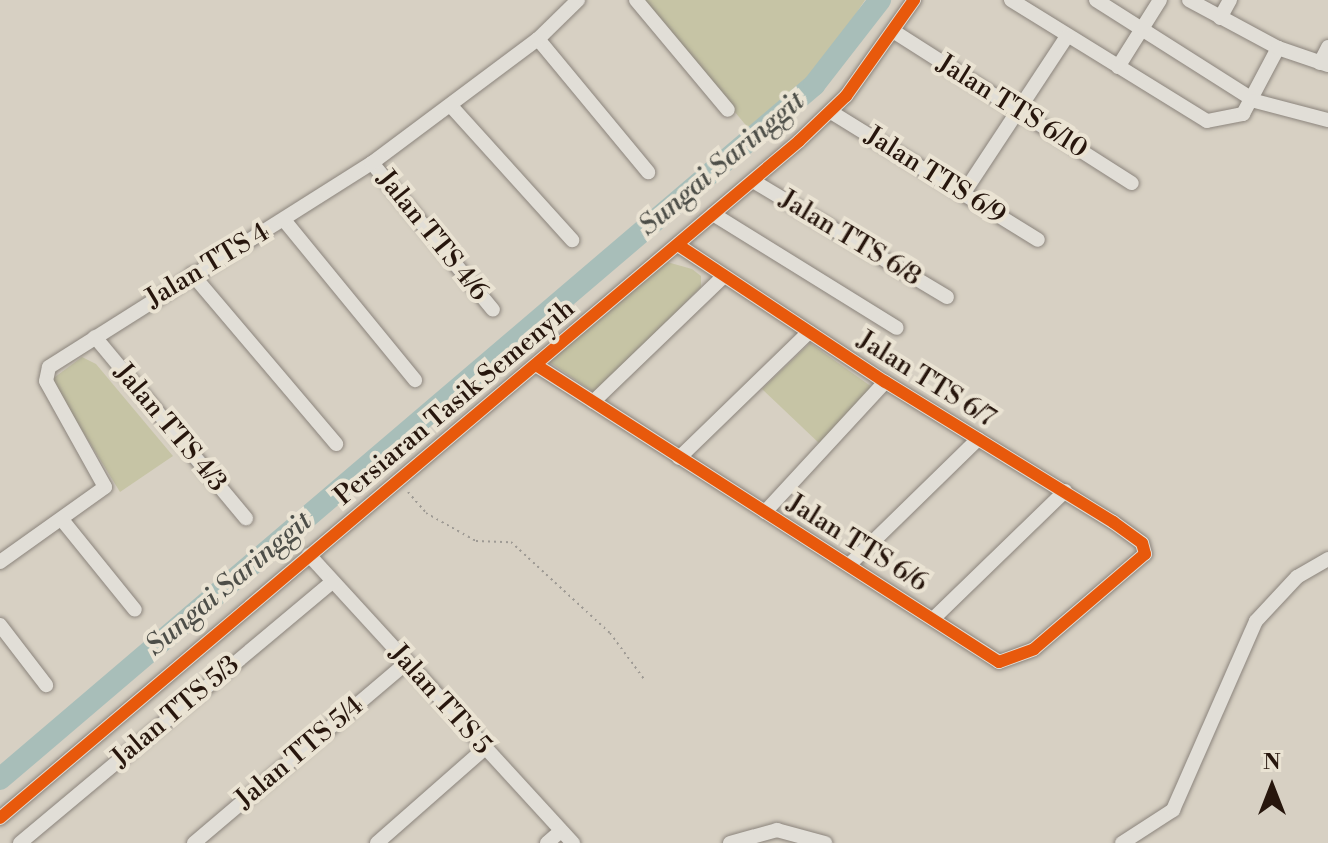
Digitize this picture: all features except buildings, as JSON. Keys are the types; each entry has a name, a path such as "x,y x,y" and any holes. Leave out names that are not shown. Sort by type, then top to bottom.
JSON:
{"street":[{"name":"Jalan TTS 4","path":"0,562 99,495 105,482 45,375 61,358 372,163 538,39 578,0"},
{"path":"636,0 728,110"},
{"name":"Persiaran Tasik Semenyih","path":"0,818 831,112 914,0"},
{"path":"1012,0 1196,116 1231,119 1255,101 1278,48"},
{"path":"1096,0 1255,101 1328,120"},
{"path":"1118,67 1160,0"},
{"path":"1189,0 1278,48 1324,64 1328,47"},
{"path":"1220,18 1230,0"},
{"name":"Jalan TTS 6/10","path":"893,31 1132,183"},
{"path":"963,194 1067,36"},
{"path":"538,39 648,172"},
{"path":"451,106 572,240"},
{"name":"Jalan TTS 6/9","path":"831,112 1038,240"},
{"name":"Jalan TTS 4/6","path":"372,163 493,310"},
{"name":"Jalan TTS 6/8","path":"753,181 947,297"},
{"path":"713,214 897,328"},
{"path":"284,220 415,380"},
{"name":"Jalan TTS 6/7","path":"678,245 722,278 885,382 1065,491 1142,543 1145,554"},
{"path":"192,274 336,444"},
{"path":"593,402 722,278"},
{"path":"679,458 809,332"},
{"name":"Jalan TTS 4/3","path":"95,337 246,518"},
{"name":"Jalan TTS 6/6","path":"536,365 850,564 994,660 1015,660 1043,642 1145,554"},
{"path":"765,512 885,382"},
{"path":"850,564 978,439"},
{"path":"933,619 1065,491"},
{"path":"63,521 135,610"},
{"name":"Jalan TTS 5","path":"309,555 573,843"},
{"path":"1122,843 1173,810 1256,621 1297,577 1328,559"},
{"name":"Jalan TTS 5/3","path":"20,843 332,582"},
{"path":"0,625 46,685"},
{"name":"Jalan TTS 5/4","path":"194,843 406,663"},
{"path":"377,843 484,749"},
{"path":"730,843 777,830 825,843"},
{"path":"547,843 561,831"}],"path":[{"path":"400,477 426,513 476,541 511,542 610,633 644,679"}],"shaded area":[{"path":"642,0 865,0 820,68 749,129"},
{"path":"667,262 692,269 701,276 701,287 595,393 545,359"},
{"path":"810,343 872,387 821,445 762,389"},
{"path":"82,357 96,364 173,456 120,492 51,380"}],"waterway":[{"name":"Sungai Saringgit","path":"0,779 814,85 880,0"}],"cycle path":[{"path":"0,818 799,141 846,96 914,0"},
{"path":"536,365 999,662 1034,649 1145,554 1142,543 1113,522 885,382 678,245"}]}
